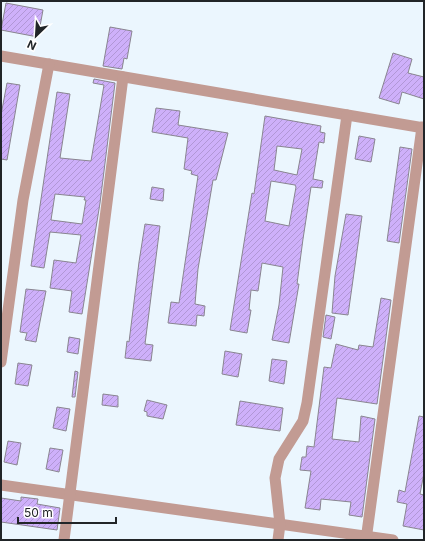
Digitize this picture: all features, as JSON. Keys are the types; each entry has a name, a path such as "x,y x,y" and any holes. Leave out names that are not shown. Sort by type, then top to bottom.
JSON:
{"street":[{"path":"1,56 423,128 367,538"},
{"path":"1,362 23,200 49,64"},
{"path":"64,540 123,77"},
{"path":"278,540 280,524 275,478 279,459 303,421 307,403 347,115"},
{"path":"1,485 280,524 367,538 393,540"}],"building":[{"path":"6,3 43,10 38,37 1,30"},
{"path":"110,27 132,31 127,59 124,58 122,69 103,66"},
{"path":"393,53 412,59 408,73 424,77 424,99 402,92 399,104 379,98"},
{"path":"94,79 115,83 100,203 82,314 69,312 72,291 50,288 54,260 76,263 81,235 50,232 44,268 31,266 57,92 70,94 60,158 91,161 104,85 93,83","holes":["55,194 85,197 84,200 86,200 82,224 51,220"]},
{"path":"7,83 20,85 7,160 1,159 1,115"},
{"path":"156,108 180,111 178,125 228,133 216,180 213,180 198,269 195,304 205,306 204,316 197,315 196,326 168,323 171,302 179,303 198,176 191,174 192,171 184,169 188,138 152,132"},
{"path":"265,116 321,126 320,132 325,133 324,143 319,142 313,179 323,181 322,188 311,187 297,284 299,284 289,343 272,340 279,305 283,267 262,263 258,291 251,290 249,310 251,310 247,333 230,330 252,193 254,194","holes":["277,146 302,149 297,175 274,170","271,181 295,185 296,187 289,226 265,221"]},
{"path":"359,136 375,139 371,162 355,159"},
{"path":"400,147 412,149 399,243 387,241"},
{"path":"152,187 164,189 163,201 150,199"},
{"path":"346,214 362,216 348,315 332,313 335,276"},
{"path":"145,224 160,226 145,344 153,345 151,361 125,358 127,341 129,342"},
{"path":"26,289 46,291 36,342 25,340 27,333 20,332"},
{"path":"381,298 391,300 377,404 337,398 332,439 359,442 361,416 375,419 362,517 349,515 351,502 321,499 320,510 305,508 311,471 300,470 302,457 306,457 307,446 314,447 324,367 331,368 336,344 358,350 359,345 373,347"},
{"path":"326,315 335,317 331,339 323,337"},
{"path":"69,337 80,339 78,354 67,352"},
{"path":"225,351 242,354 238,377 222,374"},
{"path":"272,359 287,361 284,384 269,381"},
{"path":"18,363 32,365 28,386 15,384"},
{"path":"75,371 78,372 75,397 72,397"},
{"path":"103,394 118,396 118,407 102,405"},
{"path":"147,400 167,405 163,419 147,416 147,412 144,411"},
{"path":"240,401 283,408 280,431 236,425"},
{"path":"57,407 70,409 66,431 53,428"},
{"path":"419,416 424,417 424,473 420,494 424,495 424,530 403,526 407,504 397,502 399,490 405,492"},
{"path":"8,441 21,443 17,465 4,462"},
{"path":"50,448 63,450 59,472 46,469"},
{"path":"21,497 38,499 37,504 60,508 57,530 1,522 1,498 21,501"}]}
